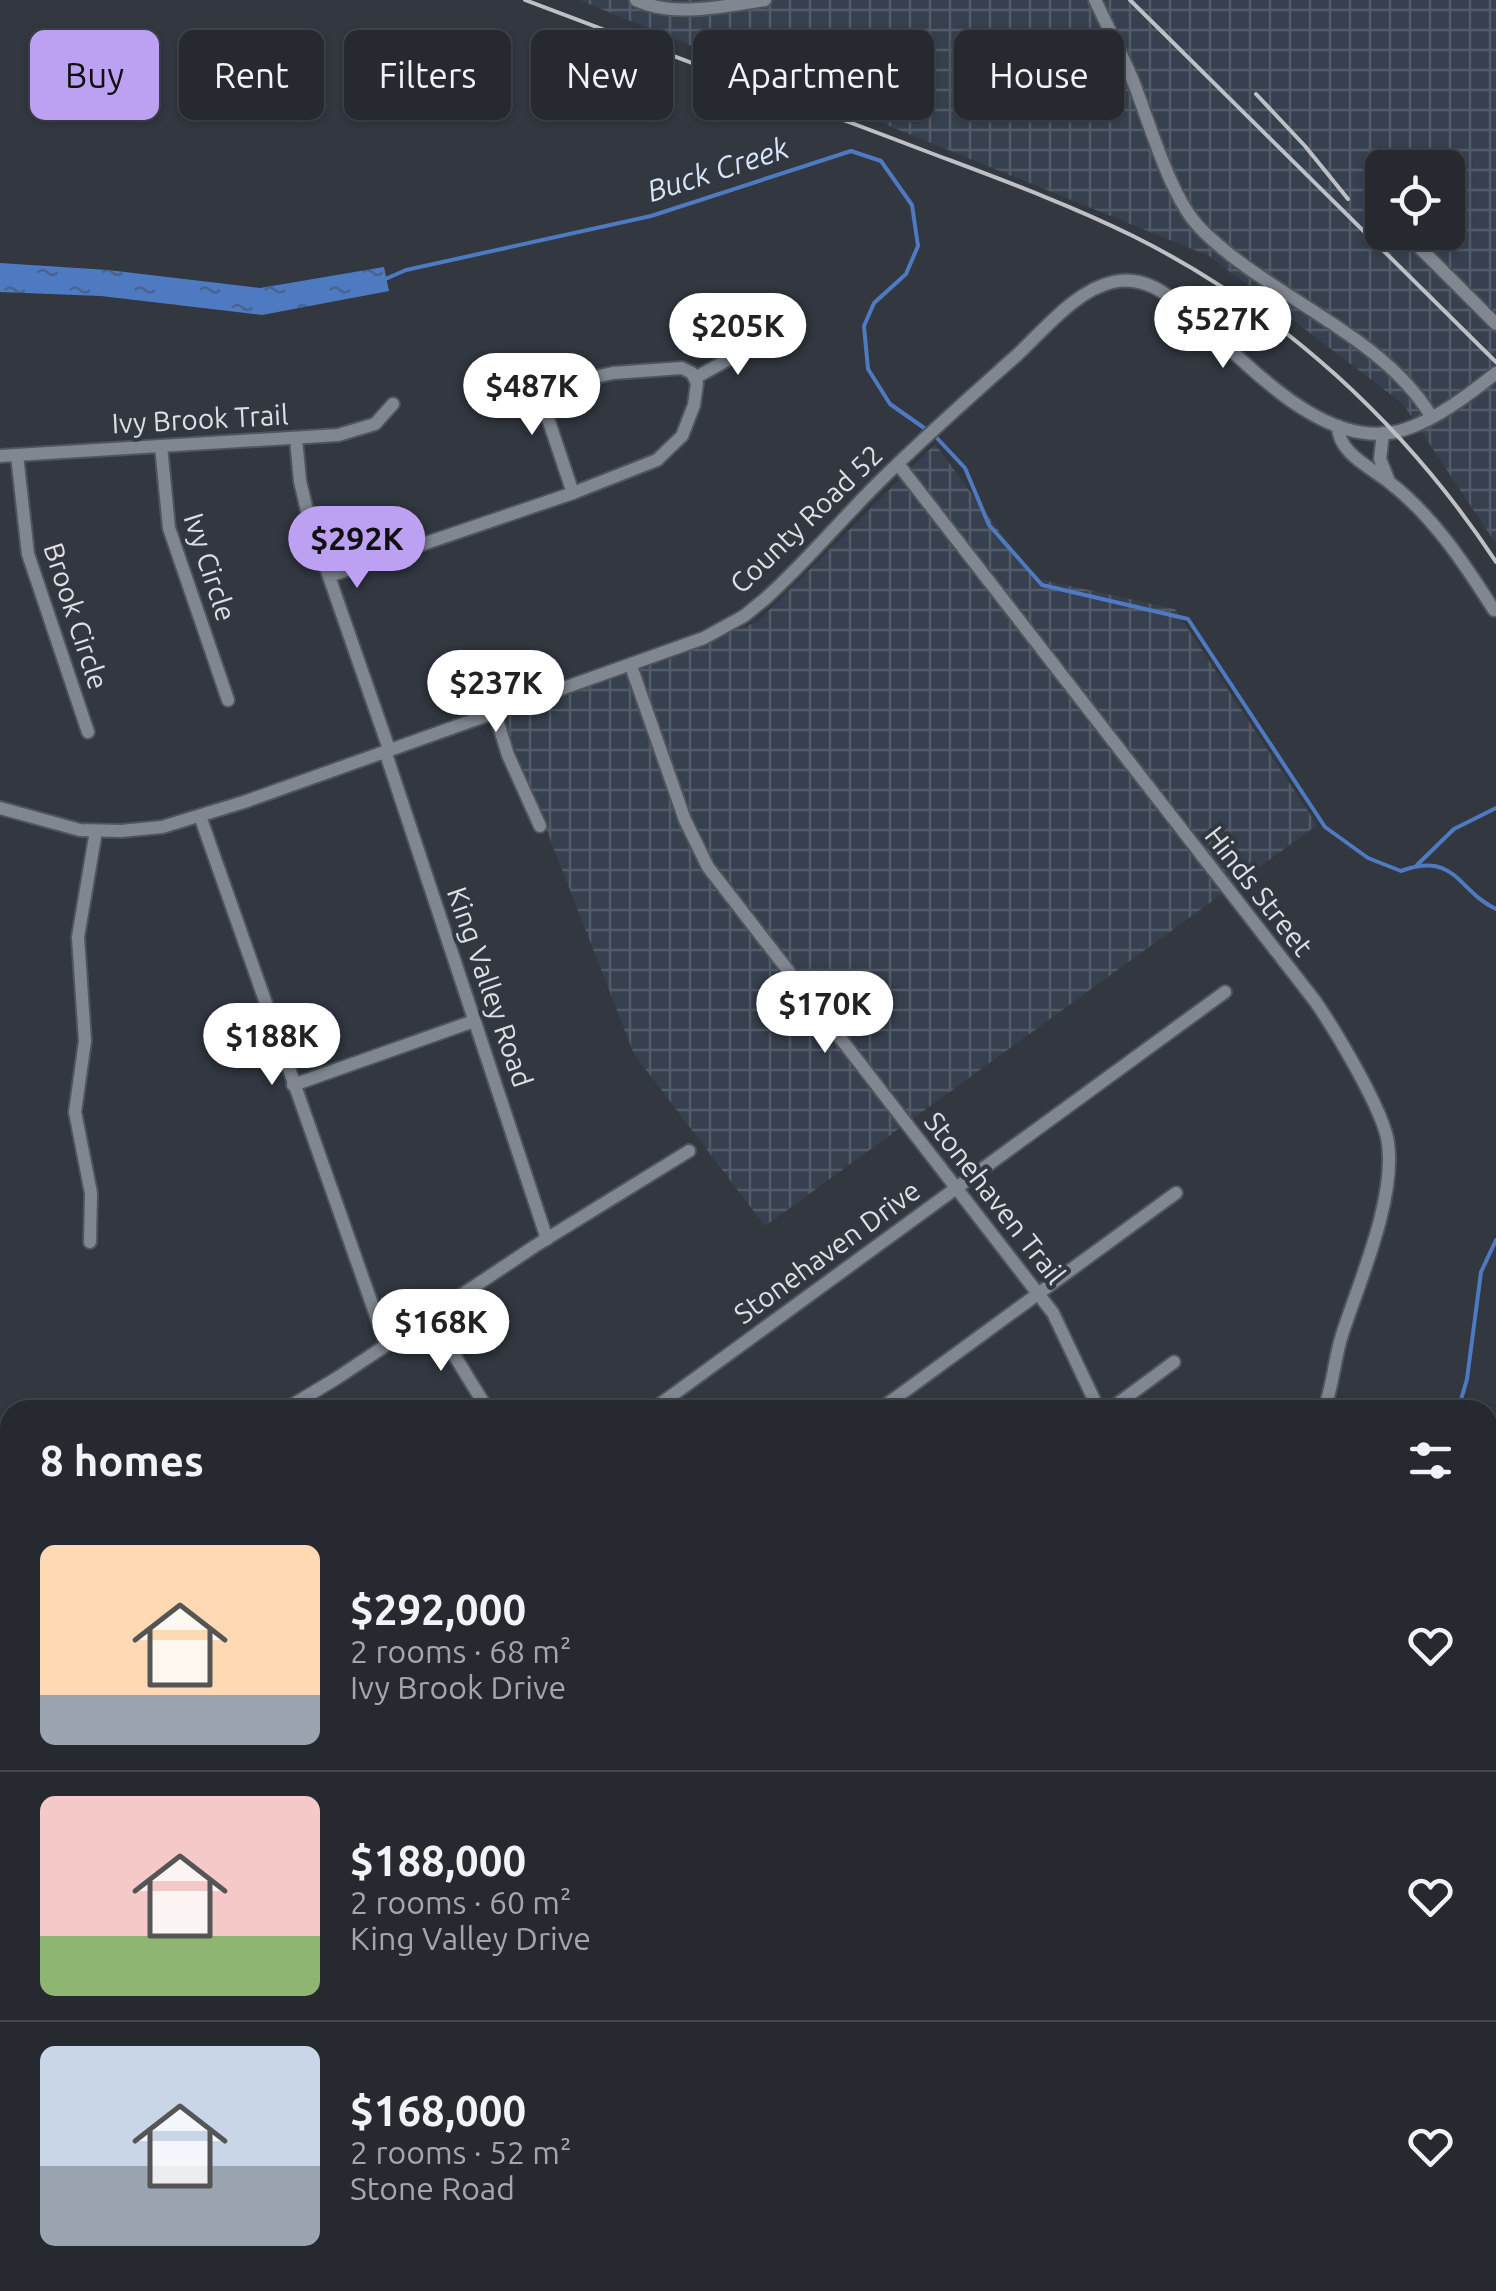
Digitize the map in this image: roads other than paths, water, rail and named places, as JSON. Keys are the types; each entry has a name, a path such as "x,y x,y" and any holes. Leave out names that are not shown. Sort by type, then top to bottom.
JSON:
{"street":[{"path":"636,0 649,6 687,8 764,0"},
{"path":"1096,0 1176,189 1194,222 1240,262 1377,358 1412,389 1432,416"},
{"path":"1422,250 1496,324"},
{"name":"County Road 52","path":"0,808 56,826 96,832 162,827 704,638 744,616 790,576 951,414 1087,293 1114,282 1127,280 1164,292 1284,396 1338,426 1383,433 1407,429 1494,378"},
{"path":"695,378 761,341"},
{"path":"531,368 573,493"},
{"path":"330,576 643,467 672,448 689,422 696,392 695,378 682,368 589,378 538,390"},
{"name":"Ivy Brook Trail","path":"0,456 338,436 380,420 394,404"},
{"path":"1338,426 1338,436 1345,447 1391,484 1453,548 1494,610"},
{"path":"1383,433 1380,459 1391,484"},
{"name":"King Valley Road","path":"296,438 303,496 547,1239"},
{"name":"Ivy Circle","path":"161,446 166,518 228,700"},
{"name":"Brook Circle","path":"17,455 28,554 88,732"},
{"name":"Hinds Street","path":"898,464 1315,1001 1385,1129 1390,1158 1384,1202 1341,1337 1326,1400"},
{"name":"Stonehaven Trail","path":"631,666 685,820 708,867 1038,1294 1063,1330 1094,1400"},
{"path":"495,713 508,755 540,826"},
{"path":"200,816 386,1344"},
{"path":"90,1242 91,1193 75,1112 85,1041 78,937 96,832"},
{"name":"Stonehaven Drive","path":"666,1400 1224,992"},
{"path":"293,1084 474,1022"},
{"path":"299,1400 689,1151"},
{"path":"893,1400 1176,1193"},
{"path":"430,1316 482,1400"},
{"path":"1122,1400 1174,1362"}],"water":[{"path":"0,263 108,270 260,288 384,267 389,291 262,315 101,296 0,292"}],"waterway":[{"name":"Buck Creek","path":"383,280 406,270 651,216 851,151 881,161 912,205 918,246 906,274 874,303 864,326 868,369 890,404 927,430"},
{"name":"Buck Creek","path":"935,436 965,468 989,525 1042,585 1188,619 1325,827 1368,858 1401,871 1420,866 1445,869 1496,909"},
{"path":"1417,865 1454,829 1496,808"},
{"name":"Buck Creek","path":"1461,1400 1481,1272 1496,1240"}],"railway":[{"path":"525,0 1045,197 1187,265 1239,298 1336,375 1422,464 1496,562"},
{"path":"1130,0 1496,362"},
{"path":"1256,94 1348,199"}]}
